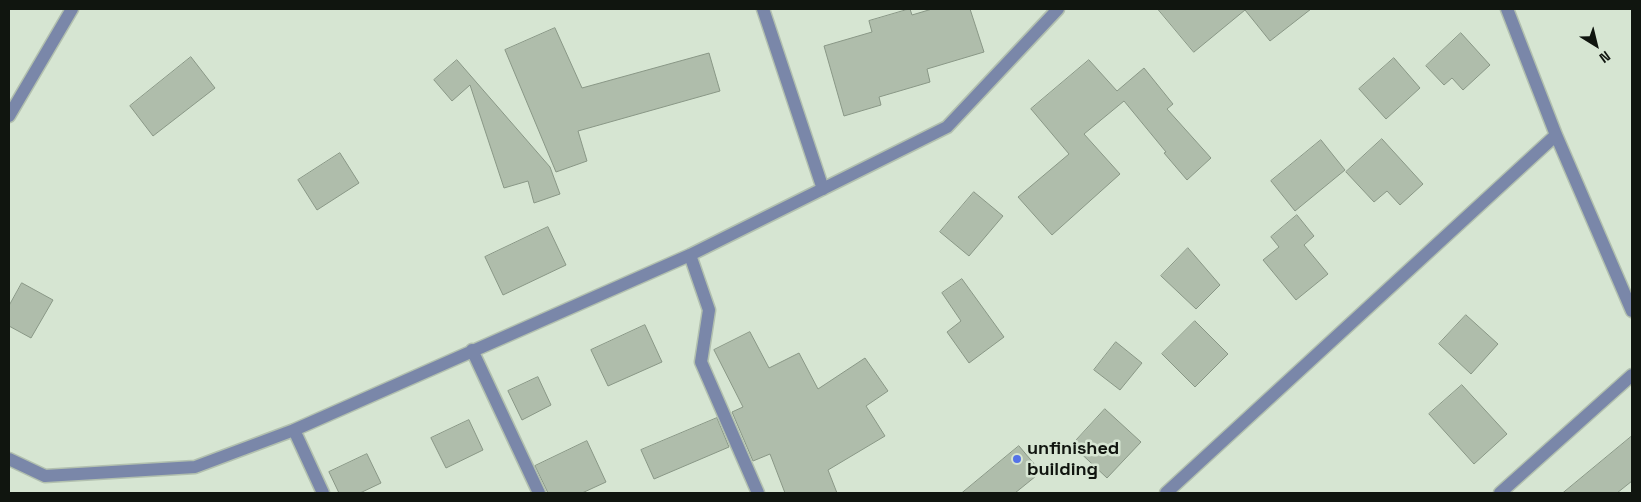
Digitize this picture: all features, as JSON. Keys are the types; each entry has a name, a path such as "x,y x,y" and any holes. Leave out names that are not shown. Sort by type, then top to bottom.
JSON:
{"street":[{"path":"9,116 72,9"},
{"path":"763,9 823,189"},
{"path":"9,459 45,476 195,467 294,430 690,255 947,127 1058,9"},
{"path":"1507,9 1556,135 1632,311"},
{"path":"1166,493 1556,135"},
{"path":"690,255 709,310 702,362 758,493"},
{"path":"472,350 539,493"},
{"path":"1500,493 1632,375"},
{"path":"294,430 324,493"}],"building":[{"path":"910,9 912,15 932,9 970,9 984,52 927,69 930,82 879,97 881,105 844,116 824,46 872,32 869,21"},
{"path":"1158,9 1311,9 1270,41 1245,10 1194,52"},
{"path":"555,28 582,88 709,53 720,91 578,131 587,161 556,172 505,50"},
{"path":"1461,33 1490,65 1463,90 1452,78 1444,85 1426,66"},
{"path":"191,57 215,88 153,136 130,106"},
{"path":"1394,58 1420,88 1386,119 1359,89"},
{"path":"457,60 550,167 560,194 534,203 528,181 504,188 470,85 452,101 434,80"},
{"path":"1089,60 1117,91 1144,68 1173,104 1167,109 1211,158 1187,180 1124,101 1084,134 1120,174 1052,235 1018,197 1069,154 1031,109"},
{"path":"1382,139 1423,184 1400,205 1387,191 1374,202 1346,172"},
{"path":"1321,140 1345,170 1295,211 1271,181"},
{"path":"340,153 359,183 317,210 298,180"},
{"path":"974,192 1003,216 969,256 940,232"},
{"path":"1297,215 1314,236 1304,245 1328,274 1296,300 1263,260 1279,247 1271,237"},
{"path":"548,227 566,265 503,295 485,257"},
{"path":"1188,248 1220,285 1196,309 1161,276"},
{"path":"962,279 1004,337 969,363 947,332 961,321 942,293"},
{"path":"22,283 53,300 31,338 9,326 9,306"},
{"path":"1466,315 1498,344 1471,374 1439,344"},
{"path":"1195,321 1228,354 1195,387 1162,354"},
{"path":"645,325 662,362 608,386 591,350"},
{"path":"750,332 769,368 799,353 818,389 865,358 888,391 866,406 885,436 828,470 837,493 785,493 770,454 753,461 732,412 743,407 714,350"},
{"path":"1116,342 1142,363 1120,390 1094,370"},
{"path":"538,377 551,405 522,420 508,391"},
{"path":"1462,385 1507,434 1474,464 1429,414"},
{"path":"1105,409 1141,442 1107,478 1072,445"},
{"path":"717,418 729,447 654,479 641,450"},
{"path":"469,420 483,450 446,468 431,438"},
{"path":"1632,436 1632,481 1617,493 1563,493"},
{"path":"587,441 606,482 582,493 548,493 535,466"},
{"name":"unfinished building","path":"1019,446 1041,472 1015,493 962,493"},
{"path":"367,454 381,483 360,493 339,493 329,472"}],"place":[{"name":"unfinished building","path":"1017,459"}]}
